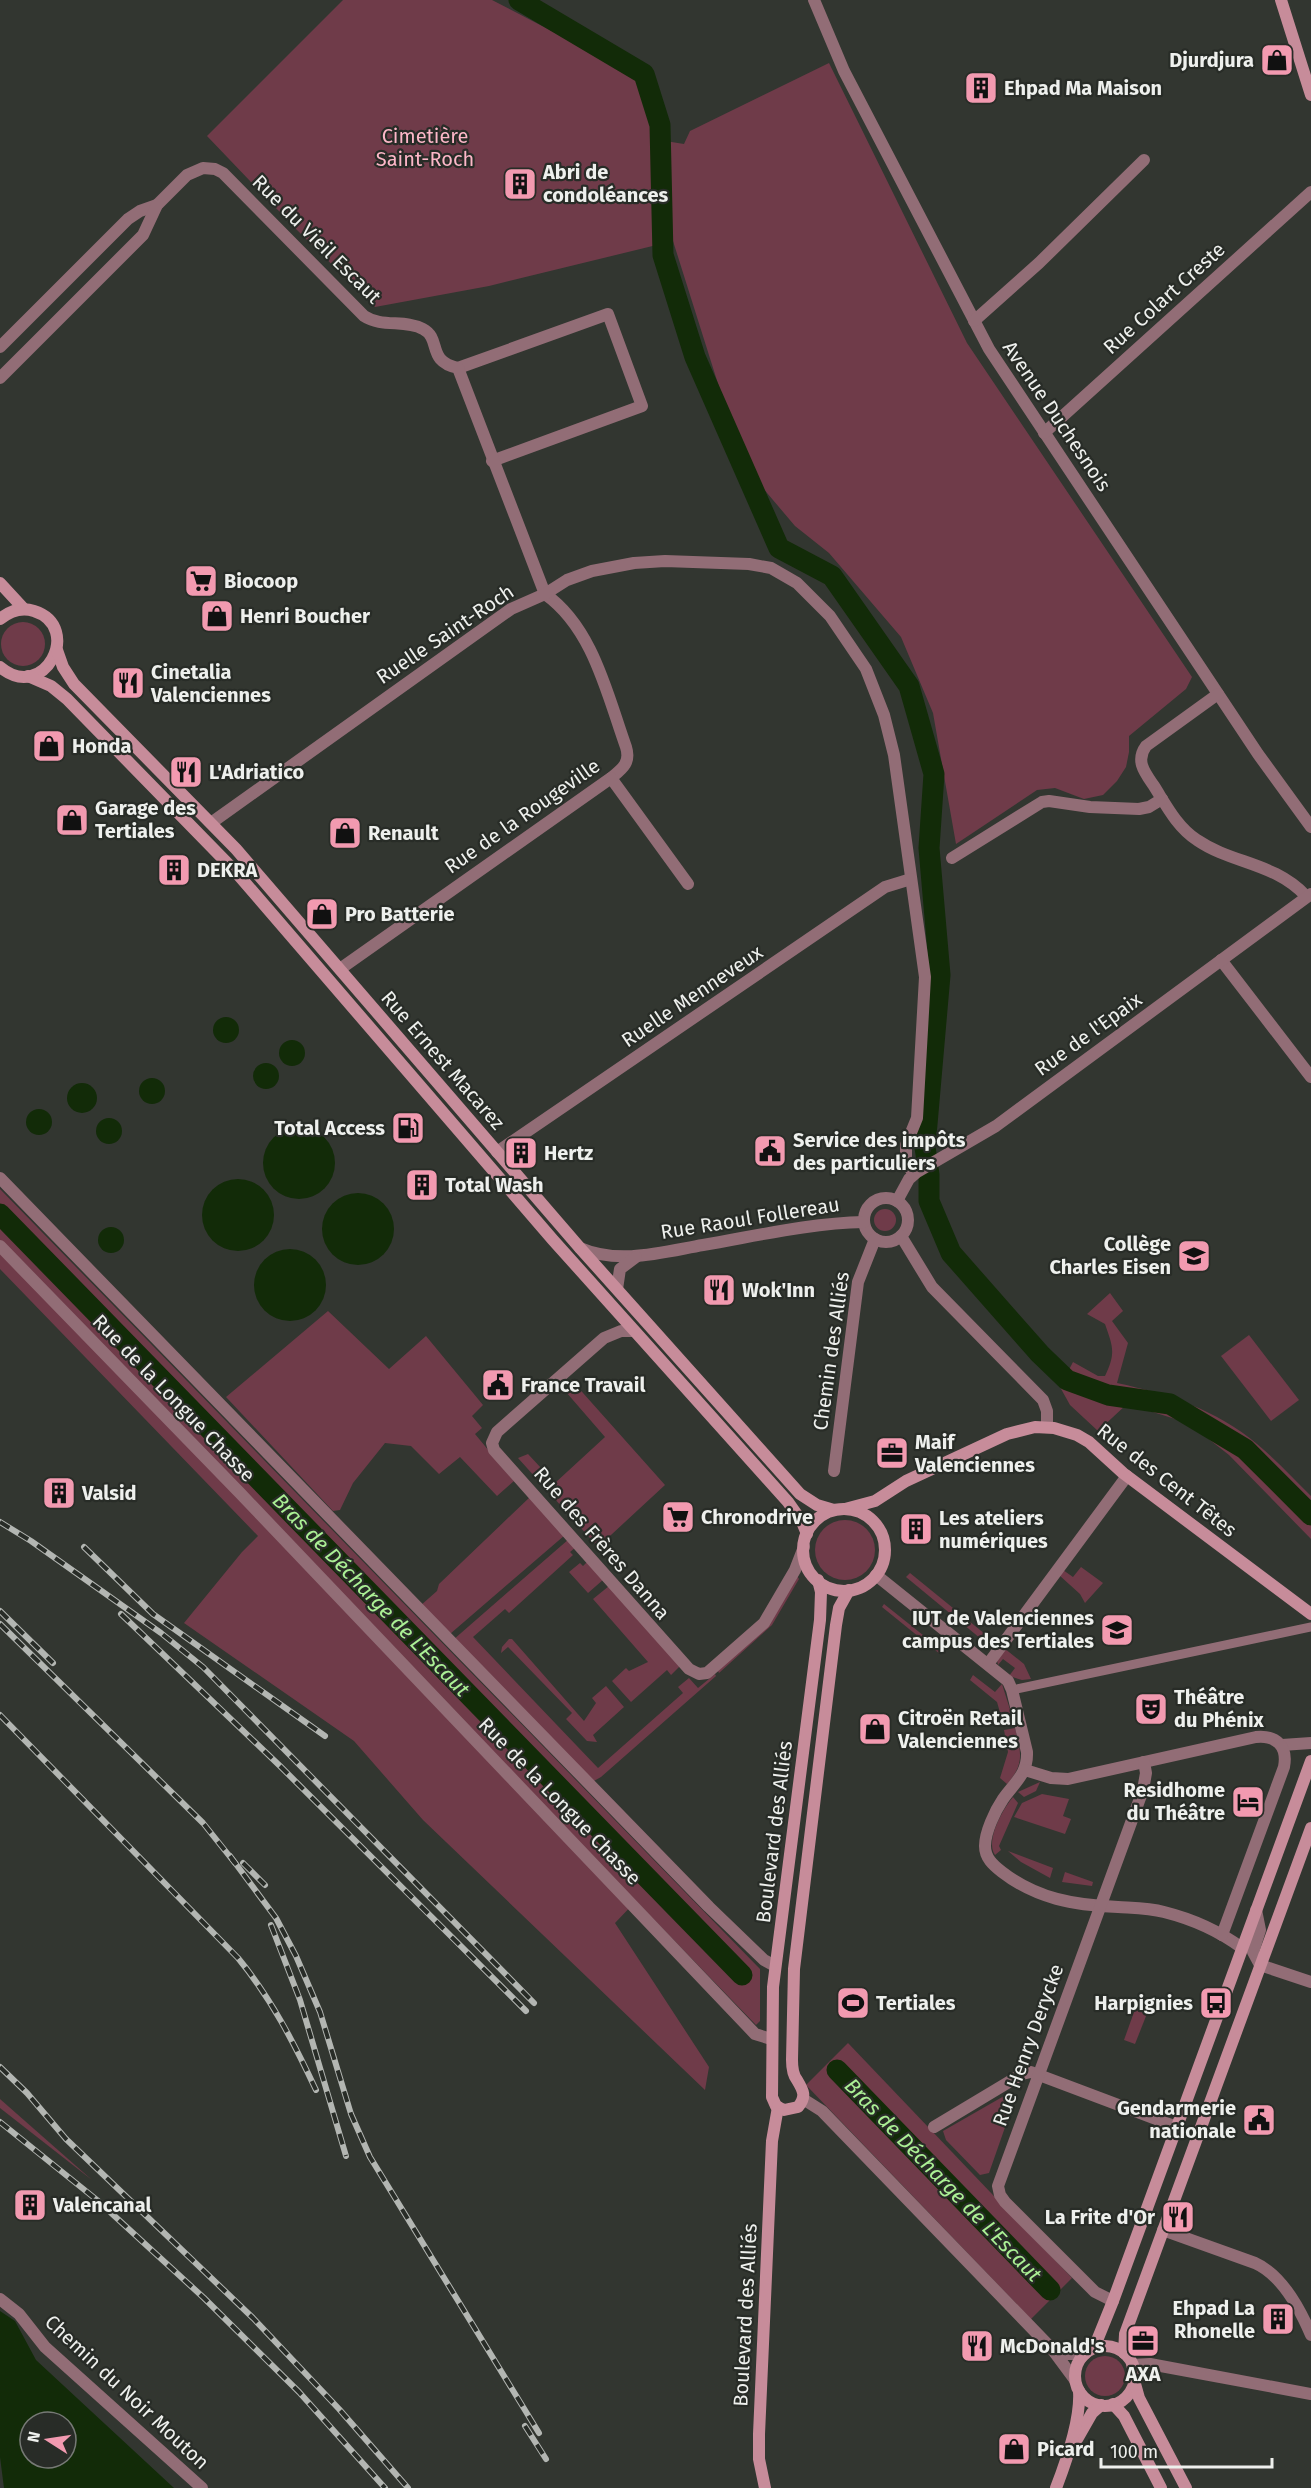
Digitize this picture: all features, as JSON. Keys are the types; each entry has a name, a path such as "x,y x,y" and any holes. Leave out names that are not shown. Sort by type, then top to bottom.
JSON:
{"main road":[{"path":"1281,0 1311,95"},
{"name":"Rue Ernest Macarez","path":"0,583 24,609 38,613 49,621 56,634 57,650 65,672 79,690 211,823 580,1248 800,1494 817,1505 840,1509"},
{"path":"0,619 9,612 24,609"},
{"path":"28,676 45,669 57,650"},
{"name":"Rue Ernest Macarez","path":"3,671 28,676 51,686 67,699 228,863 633,1331 788,1502 798,1516 805,1541"},
{"path":"840,1509 863,1513 877,1525 884,1538 885,1553 876,1575 864,1585 849,1590 830,1588 818,1580 808,1567 805,1541 818,1519 840,1509 868,1504 906,1481 1007,1434 1028,1428 1047,1427"},
{"name":"Rue des Cent Têtes","path":"1047,1427 1084,1438 1127,1476 1311,1614"},
{"path":"877,1525 878,1508 883,1497"},
{"name":"Boulevard des Alliés","path":"765,2488 759,2459 759,2434 772,2141 778,2108 772,2099 771,2039 776,1966 820,1620 821,1592 818,1580"},
{"name":"Boulevard des Alliés","path":"803,2099 803,2089 797,2081 792,2065 794,1969 836,1625 839,1608 849,1590"},
{"path":"1069,2454 1078,2407 1077,2366 1089,2351 1113,2301 1311,1761"},
{"path":"1124,2353 1125,2334 1311,1828"},
{"path":"772,2089 782,2079 790,2078 797,2081"},
{"path":"778,2108 792,2110 798,2107 803,2099"},
{"path":"1089,2351 1112,2347 1124,2353 1132,2365 1139,2398 1186,2488"},
{"path":"1056,2488 1069,2454 1092,2413 1128,2394 1134,2380"},
{"path":"1077,2386 1087,2400 1107,2405 1124,2416 1161,2488"}],"street":[{"name":"Avenue Duchesnois","path":"814,0 844,71 989,350 1218,694 1311,827"},
{"path":"974,321 1039,263 1144,160"},
{"name":"Rue du Vieil Escaut","path":"0,378 143,235 158,205 195,170 207,168 219,171 364,316 380,323 416,326 425,330 430,335 440,360 458,368"},
{"name":"Rue Colart Creste","path":"1044,433 1311,192"},
{"name":"Rue du Vieil Escaut","path":"0,347 128,219 140,211 158,205"},
{"path":"492,461 642,406 608,314 458,368 492,461 545,594"},
{"name":"Ruelle Saint-Roch","path":"211,823 511,609 545,594 567,580 592,571 650,561 749,564 778,571 797,583 826,611 862,661 879,702 894,755 925,977 917,1118 906,1145 906,1163 916,1172"},
{"name":"Rue de la Rougeville","path":"340,969 611,778 626,763 628,755 626,747 586,642 566,610 545,594"},
{"path":"1218,694 1146,746 1142,752 1142,766 1180,825 1197,840 1284,877 1308,895"},
{"path":"611,778 688,884"},
{"path":"952,858 1042,802 1054,801 1090,807 1139,809 1149,807 1162,799"},
{"name":"Ruelle Menneveux","path":"497,1152 885,887 911,879"},
{"name":"Rue de l'Epaix","path":"897,1201 916,1172 996,1126 1308,895"},
{"path":"1221,960 1311,1077"},
{"name":"Rue de la Longue Chasse","path":"0,1178 709,1907 764,1960 776,1966"},
{"path":"885,1198 897,1201 904,1208 907,1216 906,1228 901,1236 890,1241 875,1239 868,1233 864,1222 866,1210 874,1202 885,1198"},
{"name":"Rue Raoul Follereau","path":"580,1248 609,1256 643,1255 819,1225 864,1222"},
{"path":"901,1236 932,1287 1043,1400 1047,1411 1047,1427"},
{"name":"Chemin des Alliés","path":"834,1470 858,1282 875,1239"},
{"name":"Rue de la Longue Chasse","path":"0,1246 239,1492 754,2034 771,2039"},
{"name":"Rue Raoul Follereau","path":"617,1289 617,1274 622,1266 643,1255"},
{"name":"Rue des Frères Danna","path":"633,1331 621,1330 609,1335 585,1354 497,1432 492,1443 494,1450 626,1600 689,1669 696,1673 709,1671 767,1619 795,1570 805,1541"},
{"path":"988,1664 1127,1476"},
{"path":"876,1575 988,1664 1008,1681 1012,1690 1027,1752 1024,1770 997,1811 985,1841 988,1858 1012,1880 1033,1892 1072,1904 1165,1912 1191,1920 1242,1948"},
{"path":"1012,1690 1311,1627"},
{"path":"1024,1770 1051,1778 1068,1779 1256,1737 1271,1738 1282,1745 1311,1743"},
{"path":"1222,1935 1284,1767 1285,1754 1282,1745"},
{"name":"Rue Henry Derycke","path":"1113,2301 1095,2292 1000,2195 998,2186 1144,1786 1144,1762"},
{"path":"1256,1910 1260,1930 1253,1952 1260,1965 1311,1982"},
{"path":"934,2127 1022,2074 1030,2072 1177,2127"},
{"path":"803,2099 822,2111 1052,2349 1077,2386"},
{"path":"1163,2230 1255,2263 1268,2270 1300,2312 1311,2335"},
{"name":"Chemin du Noir Mouton","path":"0,2299 19,2314 45,2348 201,2488"},
{"path":"1052,2349 1068,2354 1089,2351"},
{"path":"1132,2365 1150,2364 1311,2394"}],"green space":[{"name":"Cimetière Saint-Roch","path":"343,0 492,0 640,77 653,139 684,144 690,131 829,63 967,343 1192,677 1186,689 1129,736 1126,767 1117,781 1103,795 1084,799 1055,788 1037,790 956,844 933,713 901,637 829,553 795,526 762,487 720,390 673,241 489,286 375,307 207,136"},
{"path":"23,622 38,629 45,644 38,659 23,666 8,659 1,644 8,629"},
{"path":"0,1189 760,1969 760,2021 756,2025 636,1901 615,1923 709,2067 705,2090 423,1820 354,1741 184,1623 242,1552 258,1536 0,1269"},
{"path":"885,1209 893,1212 896,1220 893,1228 885,1231 877,1228 874,1220 877,1212"},
{"path":"1110,1293 1123,1311 1112,1321 1128,1343 1117,1383 1155,1392 1191,1405 1242,1432 1257,1444 1311,1496 1311,1539 1229,1455 1185,1422 1127,1404 1098,1431 1070,1405 1060,1387 1073,1362 1098,1376 1105,1376 1111,1361 1112,1350 1105,1324 1087,1314"},
{"path":"328,1311 389,1369 426,1336 483,1405 472,1416 482,1428 475,1434 514,1481 497,1496 460,1457 439,1474 411,1446 385,1443 353,1483 340,1510 333,1511 226,1397"},
{"path":"1249,1335 1299,1400 1271,1421 1221,1356"},
{"path":"575,1384 665,1485 598,1547 518,1458 528,1454 555,1483 605,1437 566,1392"},
{"path":"530,1497 565,1535 450,1634 420,1606 437,1591 439,1584"},
{"path":"845,1520 866,1529 875,1550 866,1571 845,1580 824,1571 815,1550 824,1529"},
{"path":"569,1539 576,1547 570,1552 573,1555 509,1613 505,1609 473,1637 598,1768 683,1693 678,1687 689,1678 698,1688 715,1674 716,1676 601,1777 592,1782 453,1640"},
{"path":"588,1561 604,1579 588,1593 569,1572 580,1563 583,1566"},
{"path":"1081,1567 1103,1583 1085,1603 1080,1594 1059,1575 1063,1570 1073,1577"},
{"path":"910,1573 996,1643 992,1648 906,1577"},
{"path":"797,1576 799,1579 772,1625 719,1673 718,1671"},
{"path":"609,1586 680,1666 671,1675 667,1670 631,1702 612,1681 626,1668 629,1671 648,1662 593,1599"},
{"path":"884,1604 943,1651 940,1654 882,1607"},
{"path":"509,1639 512,1639 584,1721 596,1703 592,1698 606,1686 624,1707 593,1735 597,1742 587,1741 566,1719 572,1713 508,1647 501,1653 502,1647"},
{"path":"1004,1648 1024,1664 1031,1679 1022,1680 1009,1676 1015,1668 1003,1659 998,1665 997,1660"},
{"path":"973,1675 995,1692 1002,1684 1014,1722 1003,1723 997,1702 970,1680"},
{"path":"1015,1728 1020,1758 1017,1770 1007,1784 1000,1778 1008,1752 1004,1730"},
{"path":"1040,1782 1036,1791 1024,1797 1018,1792"},
{"path":"1042,1794 1069,1799 1063,1816 1071,1819 1065,1834 1014,1817 1022,1803"},
{"path":"1013,1797 1018,1803 999,1846 1001,1850 995,1855 992,1841 996,1825"},
{"path":"1008,1851 1053,1868 1050,1878 1021,1862"},
{"path":"1065,1872 1093,1882 1092,1886 1062,1882"},
{"path":"1138,2001 1150,2006 1135,2044 1124,2040"},
{"path":"848,2043 1072,2278 1031,2319 806,2085"},
{"path":"1011,2092 1016,2096 989,2173 980,2175 946,2140 943,2131"},
{"path":"0,2099 92,2180 0,2108"},
{"path":"1105,2356 1119,2362 1125,2376 1119,2390 1105,2396 1091,2390 1085,2376 1091,2362"}],"shaded area":[{"path":"226,1017 235,1021 239,1030 235,1039 226,1043 217,1039 213,1030 217,1021"},
{"path":"292,1040 301,1044 305,1053 301,1062 292,1066 283,1062 279,1053 283,1044"},
{"path":"266,1063 275,1067 279,1076 275,1085 266,1089 257,1085 253,1076 257,1067"},
{"path":"152,1078 161,1082 165,1091 161,1100 152,1104 143,1100 139,1091 143,1082"},
{"path":"82,1083 88,1084 96,1092 96,1104 88,1112 82,1113 76,1112 68,1104 67,1098 68,1092 76,1084"},
{"path":"39,1109 48,1113 52,1122 48,1131 39,1135 30,1131 26,1122 30,1113"},
{"path":"109,1118 118,1122 122,1131 118,1140 109,1144 100,1140 96,1131 100,1122"},
{"path":"299,1127 319,1133 329,1143 335,1163 329,1183 319,1193 299,1199 279,1193 269,1183 263,1163 269,1143 279,1133"},
{"path":"238,1179 258,1185 268,1195 274,1215 268,1235 258,1245 238,1251 218,1245 208,1235 202,1215 208,1195 218,1185"},
{"path":"358,1193 378,1199 388,1209 394,1229 388,1249 378,1259 358,1265 338,1259 328,1249 322,1229 328,1209 338,1199"},
{"path":"111,1227 120,1231 124,1240 120,1249 111,1253 102,1249 98,1240 102,1231"},
{"path":"290,1249 310,1255 320,1265 326,1285 320,1305 310,1315 290,1321 270,1315 260,1305 254,1285 260,1265 270,1255"},
{"path":"0,2311 15,2321 36,2360 174,2488 4,2488 0,2457"}],"waterway":[{"path":"519,0 644,74 660,125 663,255 695,357 779,548 832,576 909,686 934,774 929,848 940,975 925,1147 929,1175 929,1201 951,1253 1040,1354 1067,1380 1108,1395 1170,1404 1245,1449 1311,1515"},
{"name":"Bras de Décharge de L'Escaut","path":"0,1214 742,1975"},
{"name":"Bras de Décharge de L'Escaut","path":"837,2070 1050,2290"}],"railway":[{"path":"0,1522 31,1541 161,1633 203,1667 534,2003"},
{"path":"84,1547 153,1614 325,1736"},
{"path":"0,1611 53,1663"},
{"path":"121,1614 280,1766 526,2011"},
{"path":"0,1624 203,1823 235,1863"},
{"path":"0,1715 238,1958 281,2021 316,2090"},
{"path":"230,1856 276,1918 296,1956 320,2012 351,2114 370,2157 539,2433"},
{"path":"243,1863 265,1885"},
{"path":"271,1925 300,2000 346,2156"},
{"path":"0,2067 27,2093 66,2139 253,2318 339,2409 408,2488"},
{"path":"0,2122 97,2200 204,2298 299,2392 385,2488"},
{"path":"525,2426 546,2459"}],"place":[{"name":"Djurdjura","path":"1277,60"},
{"name":"Ehpad Ma Maison","path":"981,88"},
{"name":"Abri de condoléances","path":"520,184"},
{"name":"Biocoop","path":"201,581"},
{"name":"Henri Boucher","path":"217,616"},
{"name":"Cinetalia Valenciennes","path":"128,683"},
{"name":"Honda","path":"49,746"},
{"name":"L'Adriatico","path":"186,772"},
{"name":"Garage des Tertiales","path":"72,820"},
{"name":"Renault","path":"345,833"},
{"name":"DEKRA","path":"174,870"},
{"name":"Pro Batterie","path":"322,914"},
{"name":"Total Access","path":"408,1128"},
{"name":"Service des impôts des particuliers","path":"770,1151"},
{"name":"Hertz","path":"521,1153"},
{"name":"Total Wash","path":"422,1185"},
{"name":"Collège Charles Eisen","path":"1194,1256"},
{"name":"Wok'Inn","path":"719,1290"},
{"name":"France Travail","path":"498,1385"},
{"name":"Maif Valenciennes","path":"892,1453"},
{"name":"Valsid","path":"59,1493"},
{"name":"Chronodrive","path":"678,1517"},
{"name":"Les ateliers numériques","path":"916,1529"},
{"name":"IUT de Valenciennes campus des Tertiales","path":"1117,1630"},
{"name":"Théâtre du Phénix","path":"1151,1709"},
{"name":"Citroën Retail Valenciennes","path":"875,1729"},
{"name":"Residhome du Théâtre","path":"1248,1802"},
{"name":"Tertiales","path":"853,2003"},
{"name":"Harpignies","path":"1216,2003"},
{"name":"Gendarmerie nationale","path":"1259,2120"},
{"name":"Valencanal","path":"30,2205"},
{"name":"La Frite d'Or","path":"1178,2217"},
{"name":"Ehpad La Rhonelle","path":"1278,2319"},
{"name":"AXA","path":"1143,2341"},
{"name":"McDonald's","path":"977,2346"},
{"name":"Picard","path":"1014,2449"}]}
